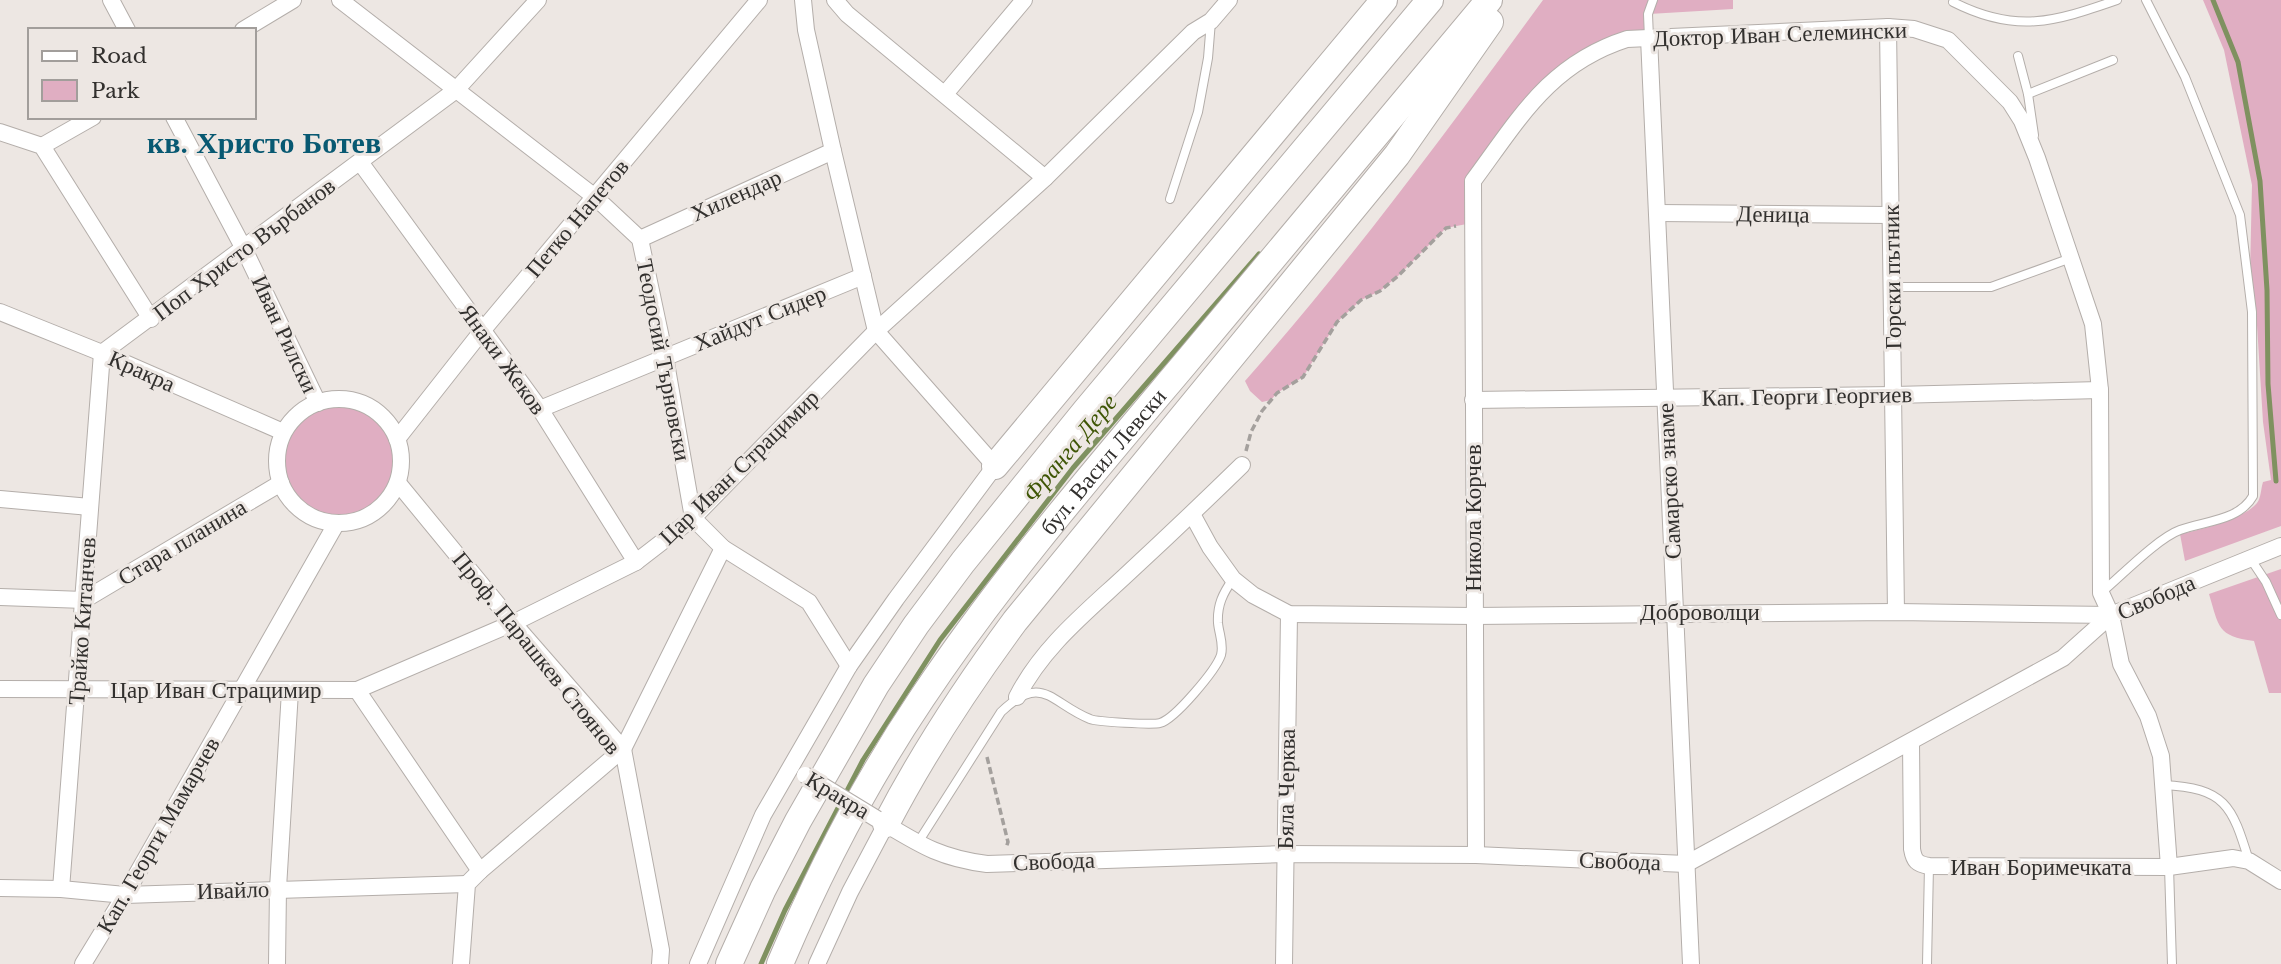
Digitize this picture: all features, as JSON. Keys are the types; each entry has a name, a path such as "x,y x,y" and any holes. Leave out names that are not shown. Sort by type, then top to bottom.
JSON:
{"highway":[{"path":"995,466 1384,0"},
{"name":"бул. Васил Левски","path":"729,964 763,888 798,821 876,684 916,625 963,562 1086,410 1430,0"},
{"name":"бул. Васил Левски","path":"780,964 851,817 920,701 954,651 1094,471 1489,0"},
{"path":"881,822 973,678 1015,621 1396,155 1436,102 1504,0"}],"street":[{"path":"111,0 126,28"},
{"path":"246,28 293,0"},
{"name":"Теодосий Търновски","path":"340,0 594,197 640,239 666,357 693,518"},
{"name":"Поп Христо Върбанов","path":"102,353 152,319 456,90 538,0"},
{"name":"Петко Напетов","path":"397,439 482,331 759,0"},
{"path":"698,964 763,815 849,666 995,466 876,331 806,30 803,0"},
{"path":"835,0 847,14 1045,177"},
{"path":"945,94 1024,0"},
{"name":"Цар Иван Страцимир","path":"0,689 356,690 513,623 636,562 693,518 876,331 1045,177 1193,32 1211,22 1229,0"},
{"name":"Доктор Иван Селемински","path":"1473,181 1536,96 1573,64 1599,48 1627,39 1888,27 1914,29 1948,40 2010,102 2022,121 2093,324 2100,390 2101,593 2111,615 2121,664 2148,716 2161,756 2169,867"},
{"name":"Горски пътник","path":"1888,27 1896,612"},
{"name":"Самарско знаме","path":"1649,38 1691,964"},
{"path":"42,146 89,119"},
{"name":"Иван Рилски","path":"175,119 244,249 317,403"},
{"path":"0,132 42,146 152,319"},
{"name":"Хилендар","path":"640,239 833,151"},
{"name":"Янаки Жеков","path":"360,162 540,409 636,562"},
{"name":"Никола Корчев","path":"1473,181 1476,855"},
{"name":"Деница","path":"1657,213 1890,215"},
{"name":"Хайдут Сидер","path":"540,409 863,276"},
{"name":"Кракра","path":"0,312 283,432"},
{"name":"Трайко Китанчев","path":"61,889 102,353"},
{"name":"Кап. Георги Георгиев","path":"1473,400 2100,390"},
{"path":"337,399 353,400 373,409 388,422 397,439 401,461 398,483 388,500 374,513 356,522 336,524 316,520 298,509 284,493 277,473 277,452 283,432 292,420 317,403 337,399"},
{"path":"1017,697 1030,672 1052,645 1242,465"},
{"name":"Стара планина","path":"84,600 281,483"},
{"name":"Проф. Парашкев Стоянов","path":"398,483 513,623 623,749 661,950 660,964"},
{"path":"0,499 90,507"},
{"path":"1192,514 1210,547 1233,579 1253,595 1289,614"},
{"path":"693,518 723,548 810,602 849,666"},
{"name":"Кап. Георги Мамарчев","path":"83,964 336,524"},
{"path":"461,964 467,884 623,749 723,548"},
{"name":"Свобода","path":"881,822 917,844 957,860 993,863 1285,854 1476,855 1686,864 2063,658 2111,615 2274,548"},
{"path":"0,597 84,600"},
{"name":"Доброволци","path":"1289,614 1896,612 2111,615"},
{"name":"Бяла Черква","path":"1284,964 1289,614"},
{"path":"356,690 480,871"},
{"path":"276,964 290,691"},
{"name":"Иван Боримечката","path":"1911,742 1912,849 1914,859 1919,864 2169,867 2233,858 2249,861"},
{"name":"Кракра","path":"790,766 881,822"},
{"path":"817,964 881,822"},
{"path":"2249,861 2280,878"},
{"name":"Ивайло","path":"0,888 61,889 125,895 467,884"}],"lane":[{"name":"Самарско знаме","path":"1649,38 1648,14 1653,0"},
{"path":"1953,2 1976,14 2008,22 2049,21 2117,0"},
{"path":"2101,593 2178,530 2237,512 2248,505 2253,496 2252,312 2240,215 2185,78 2146,0"},
{"path":"1171,200 1198,113 1208,58 1211,22"},
{"path":"2018,56 2028,94 2037,158"},
{"path":"2028,94 2113,60"},
{"path":"1892,287 1991,287 2071,258"},
{"path":"2250,558 2266,582 2281,615"},
{"path":"917,844 986,734 1001,712 1017,697 1034,691 1051,696 1092,720 1159,723 1171,718 1192,696 1220,656 1220,597 1233,579"},
{"path":"2163,785 2193,786 2212,794 2225,805 2240,832 2249,861"},
{"path":"1927,964 1929,866"},
{"path":"2169,867 2172,964"}],"path":[{"path":"1242,465 1251,432 1262,411 1277,393 1303,377 1337,322 1361,300 1380,291 1398,276 1446,228 1472,223"},
{"path":"986,734 987,760 1007,842 1001,857 993,863"}],"green space":[{"path":"1543,0 1733,0 1733,9 1649,14 1649,38 1573,64 1473,181 1472,223 1446,228 1398,276 1380,291 1361,300 1337,322 1303,377 1277,393 1271,400 1262,402 1250,391 1245,381 1361,242"},
{"path":"2203,0 2281,0 2281,526 2185,561 2180,534 2221,523 2251,509 2257,503 2263,482 2271,480 2263,422 2256,309 2250,272 2252,185 2224,50"},
{"path":"339,399 363,404 383,417 396,437 401,461 396,485 383,505 363,518 339,523 315,518 295,505 282,485 277,461 282,437 295,417 315,404"},
{"path":"2281,569 2281,693 2269,693 2254,641 2233,636 2221,628 2209,594"}],"waterway":[{"path":"2213,0 2238,62 2260,181 2267,290 2268,384 2276,481"},
{"name":"Франга Дере","path":"761,964 785,910 863,760 940,640 1073,468 1259,254"}],"district":[{"name":"кв. Христо Ботев","path":"264,143"}]}
